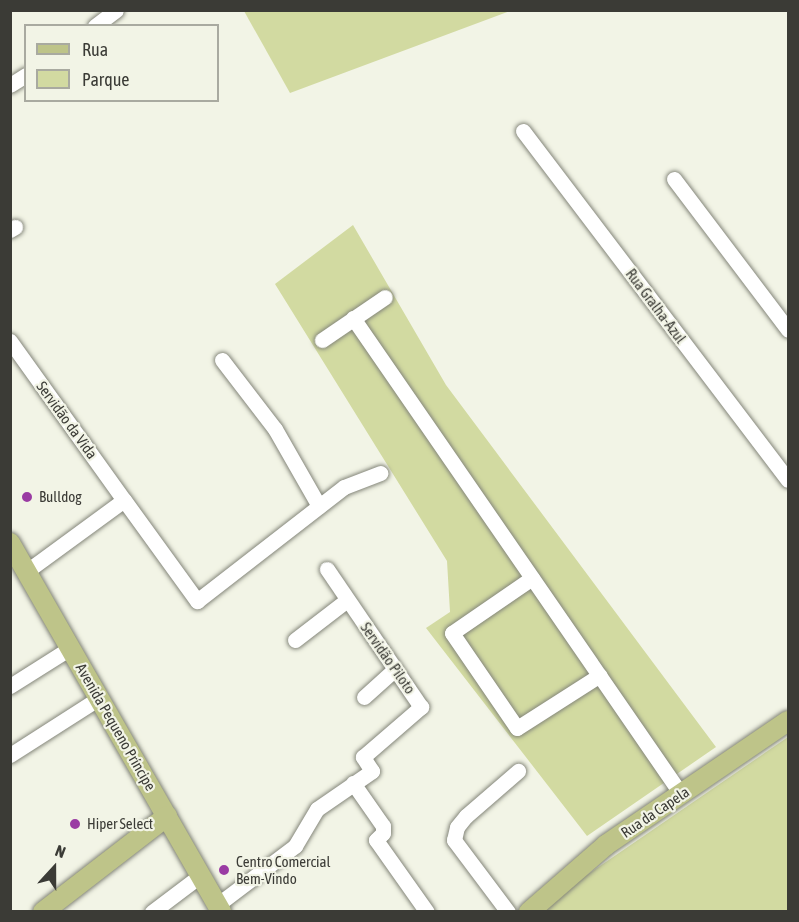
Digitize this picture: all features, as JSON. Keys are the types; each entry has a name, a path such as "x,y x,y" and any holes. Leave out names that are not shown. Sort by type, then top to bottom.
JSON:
{"main road":[{"name":"Avenida Pequeno Príncipe","path":"10,543 219,908"},
{"name":"Rua da Capela","path":"529,912 584,862 789,721"},
{"path":"43,912 167,816"}],"street":[{"path":"98,24 116,10"},
{"path":"10,85 24,76"},
{"name":"Rua Gralha-Azul","path":"523,131 789,480"},
{"path":"674,179 789,330"},
{"path":"322,340 385,297"},
{"path":"353,318 681,794"},
{"name":"Servidão da Vida","path":"11,341 197,601 320,506"},
{"path":"222,360 275,429 320,506 350,483 380,473"},
{"path":"27,572 124,500"},
{"name":"Servidão Piloto","path":"219,908 296,846 312,814 372,771 363,757 421,707 327,569"},
{"path":"532,578 452,633 517,728 600,675"},
{"path":"295,640 347,600"},
{"path":"10,687 70,648"},
{"path":"364,697 395,669"},
{"path":"10,755 99,698"},
{"path":"508,912 454,840 457,827 466,816 518,771"},
{"path":"353,783 383,826 383,833 376,840 427,912"},
{"path":"152,912 201,876"}],"green space":[{"path":"244,11 510,11 290,93"},
{"path":"353,225 446,385 716,747 587,836 426,628 450,612 447,561 275,284"},
{"path":"788,737 788,911 538,912 549,901"}],"place":[{"name":"Bulldog","path":"27,497"},
{"name":"Hiper Select","path":"75,824"},
{"name":"Centro Comercial Bem-Vindo","path":"224,870"}]}
